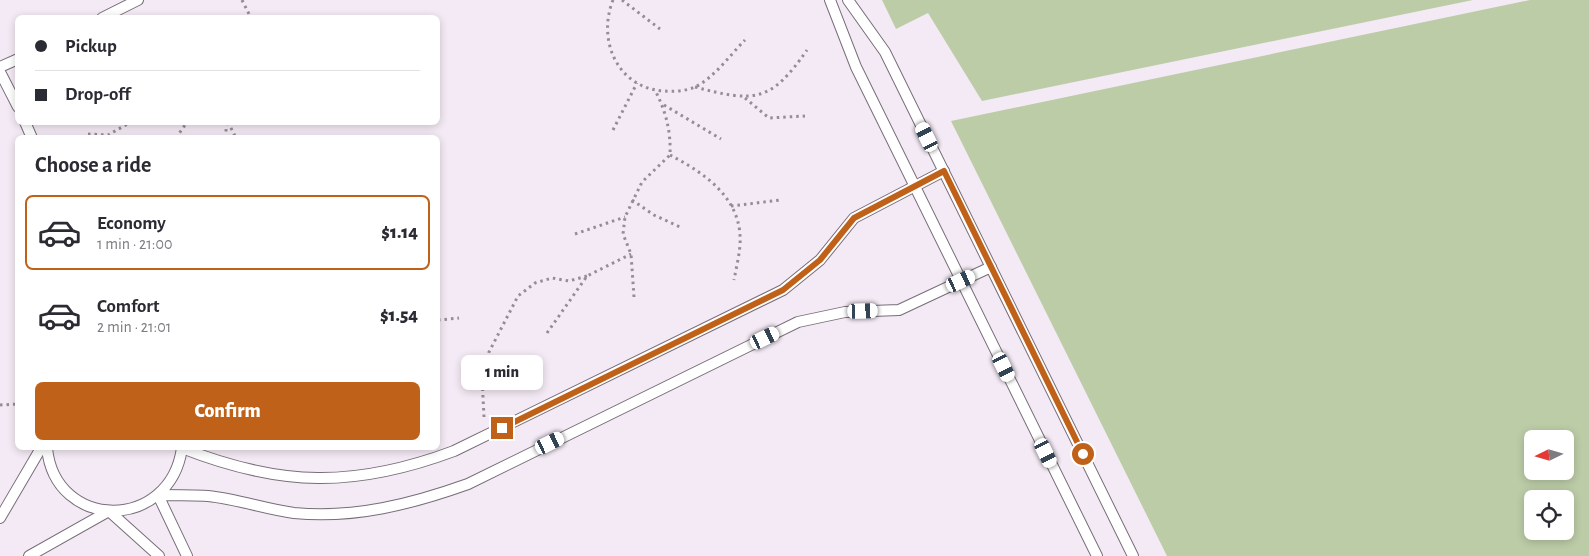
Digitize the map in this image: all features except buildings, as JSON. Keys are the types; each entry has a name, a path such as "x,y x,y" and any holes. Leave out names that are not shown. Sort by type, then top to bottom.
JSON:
{"lane":[{"path":"108,15 138,0"},
{"path":"830,0 856,67 1097,556"},
{"path":"848,0 886,52 1133,556"},
{"path":"0,68 15,60"},
{"path":"0,72 15,101"},
{"path":"187,450 217,462 235,466 298,478 337,479 377,474 416,465 454,451 783,290 820,260 854,218 944,171"},
{"path":"158,495 209,496 294,513 338,514 383,509 426,499 468,484 798,322 845,312 899,310 991,267"},
{"path":"0,518 40,450"},
{"path":"47,450 48,460 57,479 70,496 89,506 109,511 127,510 144,505 158,495 174,474 181,450"},
{"path":"158,495 187,556"},
{"path":"29,556 109,511"},
{"path":"109,511 159,556"}],"path":[{"path":"242,0 250,15"},
{"path":"613,0 608,14 606,34 611,53 622,70 637,83 655,90 675,92 695,87 716,70 745,40"},
{"path":"622,0 660,29"},
{"path":"695,87 727,96 745,98 769,91 789,76 807,50"},
{"path":"613,130 637,83"},
{"path":"634,297 631,254 623,234 625,217 642,182 670,155 670,135 662,104 655,90"},
{"path":"745,98 769,118 805,116"},
{"path":"662,104 721,139"},
{"path":"88,134 108,135 126,125"},
{"path":"670,155 716,183 731,206 738,222 740,245 734,280"},
{"path":"632,200 654,215 682,228"},
{"path":"731,206 780,200"},
{"path":"574,234 625,217"},
{"path":"486,436 482,378 489,352 518,296 535,283 552,278 568,281 587,276 631,254"},
{"path":"547,333 587,276"},
{"path":"440,320 459,318"},
{"path":"0,405 15,404"}],"green space":[{"path":"882,0 1473,0 982,101 928,13 896,29"},
{"path":"1530,0 1589,0 1589,556 1167,556 951,121"}],"route":[{"path":"502,428 783,290 820,260 854,218 944,171 1083,454"}]}
